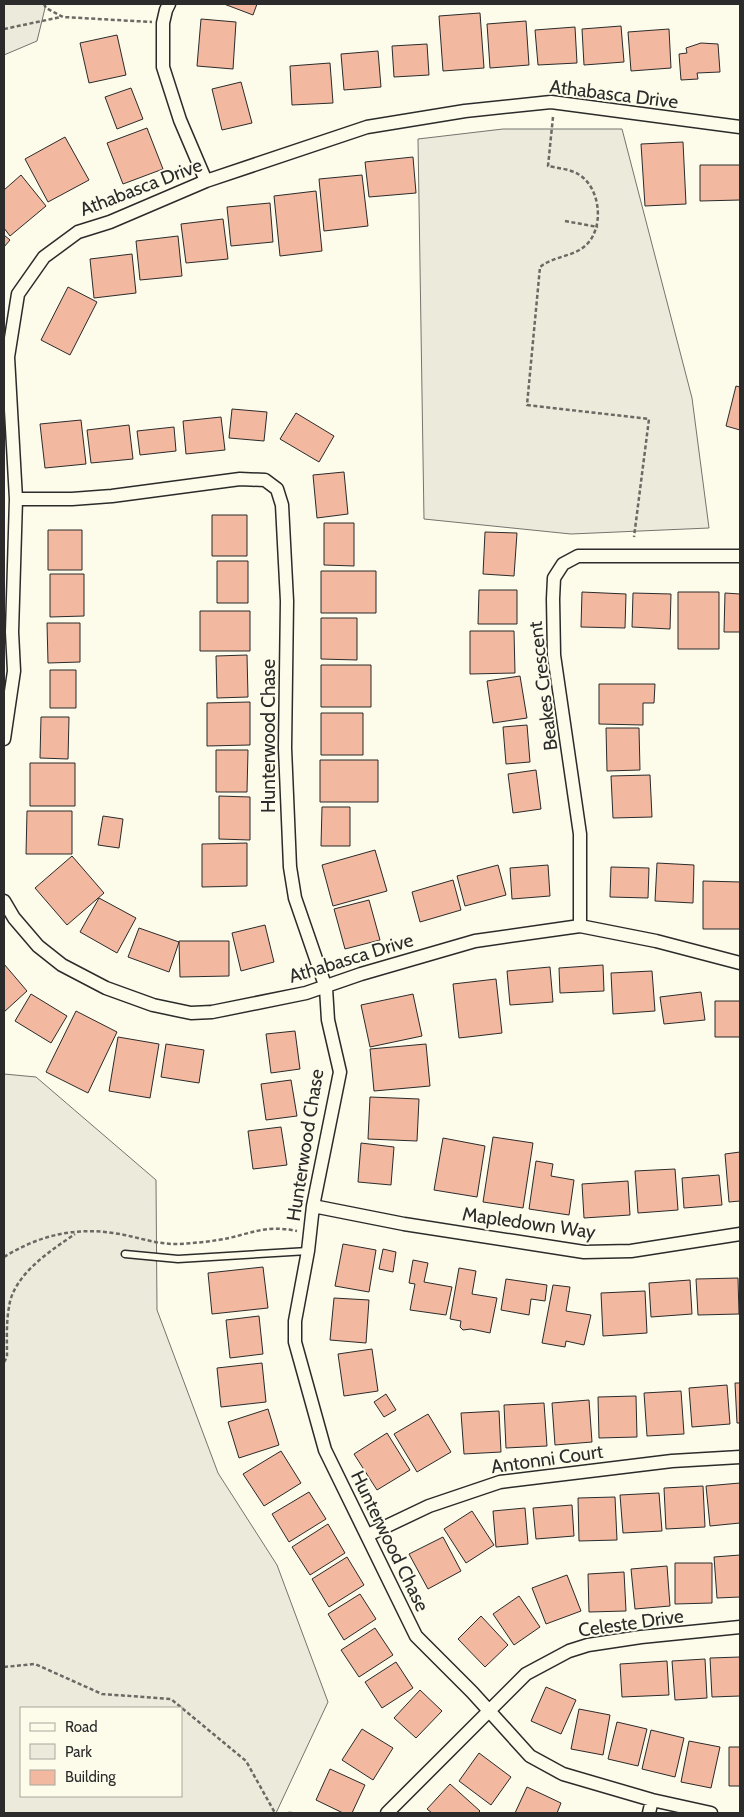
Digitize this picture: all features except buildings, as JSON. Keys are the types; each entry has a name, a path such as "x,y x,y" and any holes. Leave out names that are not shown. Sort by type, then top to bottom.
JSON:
{"street":[{"path":"169,4 164,23 163,67 180,120 206,181"},
{"name":"Athabasca Drive","path":"4,739 14,671 13,595 16,499 8,357 18,294 44,257 78,232 110,222 206,181 368,126 465,111 551,102 740,127"},
{"name":"Hunterwood Chase","path":"16,499 72,499 112,496 240,479 265,480 278,489 282,505 287,601 285,748 290,867 295,898 326,988 328,1020 340,1072 294,1321 296,1342 325,1450 416,1636 472,1692 488,1712 530,1756 563,1774 652,1800 711,1813"},
{"name":"Beakes Crescent","path":"580,926 582,884 580,834 554,655 554,578 563,564 578,556 740,556"},
{"name":"Athabasca Drive","path":"4,901 14,918 38,946 62,965 106,988 153,1005 191,1013 212,1012 326,988 361,974 475,941 580,926 656,942 740,963"},
{"name":"Mapledown Way","path":"314,1206 404,1224 584,1252 631,1251 740,1234"},
{"name":"Antonni Court","path":"368,1535 429,1506 500,1482 672,1461 740,1457"},
{"name":"Celeste Drive","path":"387,1813 526,1674 569,1651 588,1645 740,1626"},
{"path":"649,1813 652,1800"}],"lane":[{"path":"125,1254 178,1259 308,1251"}],"path":[{"path":"44,4 46,8 63,17"},
{"path":"4,29 63,17 164,23"},
{"path":"553,117 548,166 578,174 591,188 598,209 598,227 586,245 572,254 549,259 540,266 527,405 649,419 634,537"},
{"path":"565,221 598,227"},
{"path":"4,1257 27,1243 60,1233 113,1233 155,1243 178,1244 220,1240 273,1228 310,1234"},
{"path":"4,1362 7,1357 9,1305 20,1282 44,1257 76,1233"},
{"path":"4,1667 35,1664 102,1694 171,1699 181,1707"},
{"path":"182,1708 246,1761 274,1813"}],"green space":[{"path":"4,4 46,4 37,41 4,55"},
{"path":"503,129 622,129 692,398 709,528 571,534 424,519 418,139"},
{"path":"4,1074 36,1077 156,1180 157,1310 218,1473 277,1565 328,1702 276,1813 4,1813"}]}
